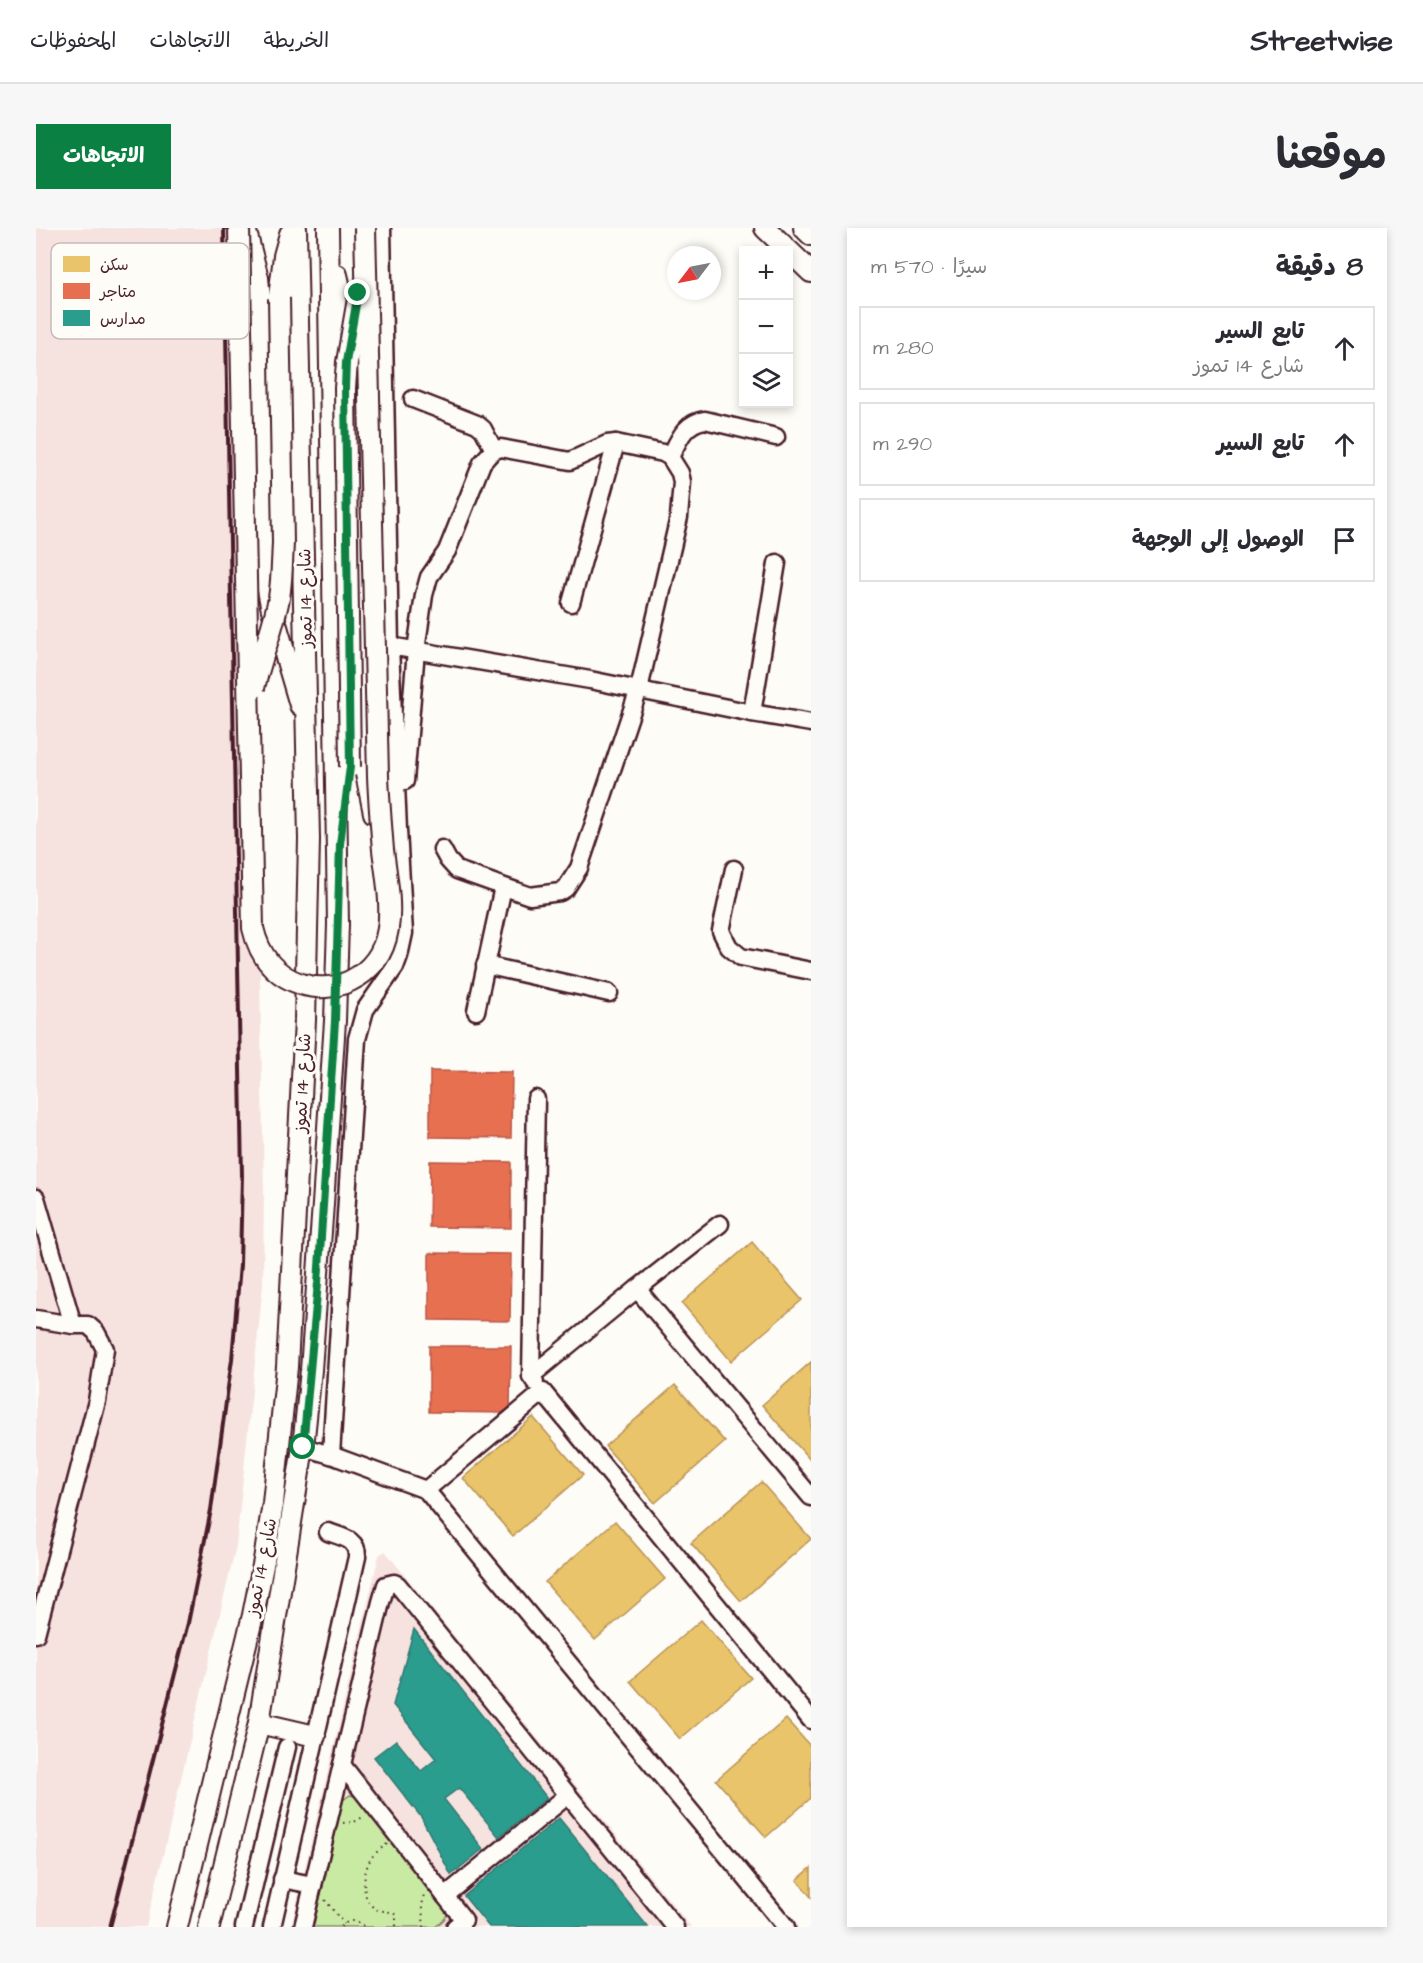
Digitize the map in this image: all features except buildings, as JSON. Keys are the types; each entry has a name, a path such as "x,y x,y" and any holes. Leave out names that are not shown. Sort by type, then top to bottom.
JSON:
{"main road":[{"path":"239,228 239,243"},
{"path":"245,228 255,263 260,299 263,544 266,580 272,610 302,715 308,753"},
{"path":"249,742 251,704 279,598 282,572 279,298 284,256 291,228"},
{"name":"شارع 14 تموز","path":"177,1927 253,1615 264,1560 274,1493 287,1367 304,1031 309,862 296,228"},
{"path":"328,228 354,357 358,413 365,769 387,877"},
{"name":"شارع 14 تموز","path":"209,1927 259,1723 303,1447 317,1294 335,1021 338,888 328,228"},
{"path":"241,339 253,928 262,953 270,964 291,981 304,985 331,987 357,978 376,959 388,935 387,877 378,777 365,228"},
{"path":"338,888 340,844 350,767 346,362 356,315 365,228"},
{"path":"766,228 811,272"},
{"path":"804,228 811,235"},
{"path":"259,1723 315,1736"}],"street":[{"path":"331,1455 357,1039 365,1010 395,967 404,933 390,646 382,228"},
{"path":"413,399 477,424 483,429 494,450"},
{"path":"670,457 686,427 695,421 705,420 776,437"},
{"path":"571,603 616,442"},
{"path":"405,781 416,650 424,595 429,577 447,551 482,463 494,450 501,448 570,461 616,442 663,453 670,457 680,473 682,495 679,517 639,688 579,868 566,888 560,892 530,896 457,870 448,861 442,849"},
{"path":"752,713 777,563"},
{"path":"390,646 639,688 752,713 811,723"},
{"path":"734,869 721,931 729,947 741,957 811,971"},
{"path":"476,1011 502,886"},
{"path":"486,965 609,993"},
{"path":"536,1099 531,1376 811,1720"},
{"path":"36,1198 40,1220 73,1325"},
{"path":"531,1376 720,1224"},
{"path":"637,1289 811,1497"},
{"path":"36,1319 88,1325 96,1332 105,1348 97,1401 36,1634"},
{"path":"426,1490 543,1392"},
{"path":"303,1447 426,1490 786,1927"},
{"path":"272,1927 356,1564 357,1550 350,1540 328,1532"},
{"path":"303,1927 384,1590 389,1583 394,1583 675,1927"},
{"path":"244,1927 286,1748"},
{"path":"342,1765 464,1920 455,1927"},
{"path":"445,1896 568,1795"},
{"path":"265,1838 290,1845"},
{"path":"282,1879 313,1885"}],"path":[{"path":"328,1822 345,1824 354,1822 375,1807"},
{"path":"396,1927 396,1915 392,1912 377,1910 367,1899 365,1883 370,1860 375,1854 390,1843 401,1840"},
{"path":"424,1927 422,1908 430,1876"},
{"path":"313,1885 344,1924"},
{"path":"341,1927 352,1921 357,1921 365,1927"}],"shaded area":[{"path":"36,228 246,228 246,243 51,243 51,339 248,339 264,1190 263,1285 236,1546 146,1927 36,1927 36,1531 39,1520 36,1519"},
{"path":"385,1551 691,1927 291,1927 379,1555"}],"green space":[{"path":"350,1795 359,1797 447,1907 443,1921 435,1927 313,1927 343,1800"}],"railway":[{"path":"224,228 224,243"},
{"path":"110,1927 188,1623 211,1510 232,1359 240,1265 242,1175 226,339"}],"route":[{"path":"303,1447 318,1283 335,1021 340,844 350,767 345,388 346,362 358,293"}]}
